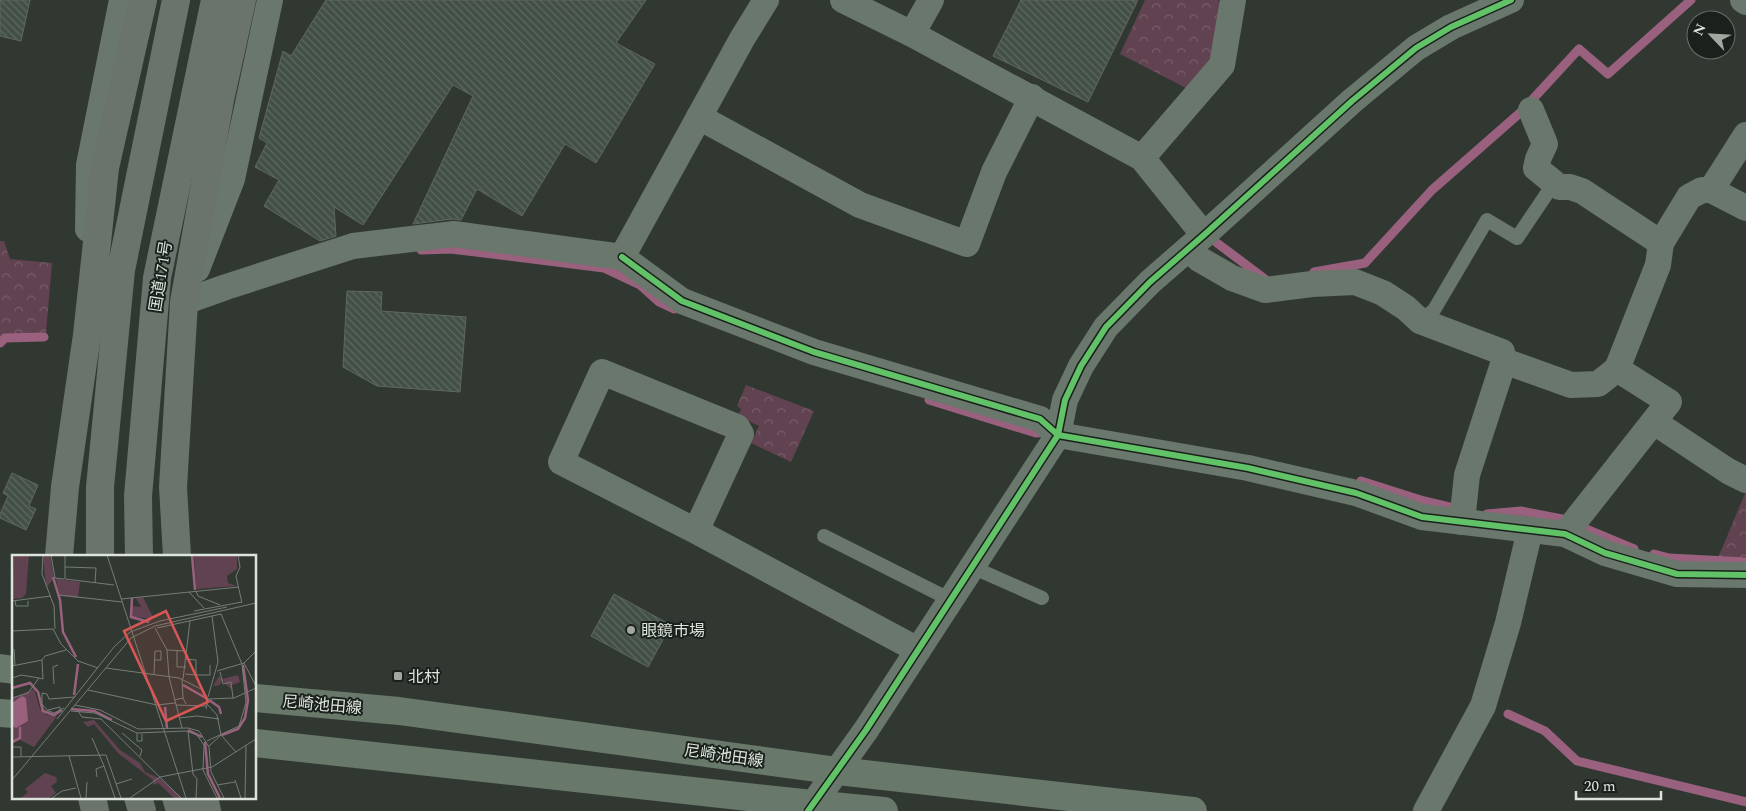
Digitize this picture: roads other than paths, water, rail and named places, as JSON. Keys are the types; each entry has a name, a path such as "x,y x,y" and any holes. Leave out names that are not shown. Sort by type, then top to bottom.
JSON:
{"highway":[{"path":"59,555 65,487 87,335 105,168 143,0"},
{"path":"100,555 100,487 121,270 176,0"},
{"name":"国道171号","path":"139,555 138,496 157,278 215,0"},
{"path":"178,555 173,487 184,302 220,100 242,0"},
{"path":"92,798 95,811"},
{"path":"138,798 142,811"},
{"path":"176,798 180,811"},
{"path":"204,798 207,811"}],"main road":[{"name":"尼崎池田線","path":"256,698 399,711 838,771 1193,811"},
{"path":"256,743 810,808 884,811"}],"street":[{"path":"87,335 88,165 122,0"},
{"path":"184,302 232,179 270,0"},
{"path":"622,257 742,39 766,0"},
{"path":"843,0 912,34 1142,158 1196,242 1199,259 1232,278 1265,290 1312,284 1355,282 1382,293 1406,308 1420,321 1502,352 1504,361 1467,475 1462,522"},
{"path":"912,34 931,0"},
{"path":"1142,158 1222,64 1233,0"},
{"path":"810,808 838,771 1058,435 1065,400 1081,366 1106,327 1150,282 1352,102 1416,48 1451,27 1511,0"},
{"path":"699,117 860,205 967,244 994,172 1032,98"},
{"path":"1531,110 1545,144 1536,168 1559,188 1570,187 1582,191 1661,242"},
{"path":"1711,190 1746,135"},
{"path":"1504,361 1571,385 1598,384 1617,369 1658,265 1661,242 1689,197 1702,190 1711,190 1746,208"},
{"path":"184,302 353,246 454,234 622,257 682,301 814,352 1040,419 1058,435 1248,468 1356,493 1422,516 1565,534 1605,553 1677,574 1746,575"},
{"path":"1565,534 1669,402 1617,369"},
{"path":"696,531 741,434 737,427 602,372 561,462 696,531 918,650"},
{"path":"1654,422 1728,471 1746,480"},
{"path":"1426,811 1483,706 1508,623 1530,530"}],"lane":[{"path":"1420,321 1434,310 1487,220 1517,238 1554,184"},
{"path":"824,536 951,600"},
{"path":"972,567 1042,598"}],"waterway":[{"path":"1314,272 1365,263 1432,190 1521,112 1579,49 1608,74 1691,0"},
{"path":"1217,243 1265,279"},
{"path":"421,250 451,249 604,268 640,285 659,302 674,309"},
{"path":"0,343 5,338 44,337"},
{"path":"929,400 1036,433 1046,432"},
{"path":"1361,481 1424,501 1462,510"},
{"path":"1487,514 1521,511 1562,519 1634,549"},
{"path":"1654,554 1669,558 1746,562"},
{"path":"1508,714 1545,731 1577,761 1746,802"}],"place":[{"name":"眼鏡市場","path":"631,630"},
{"name":"北村","path":"398,676"}]}
